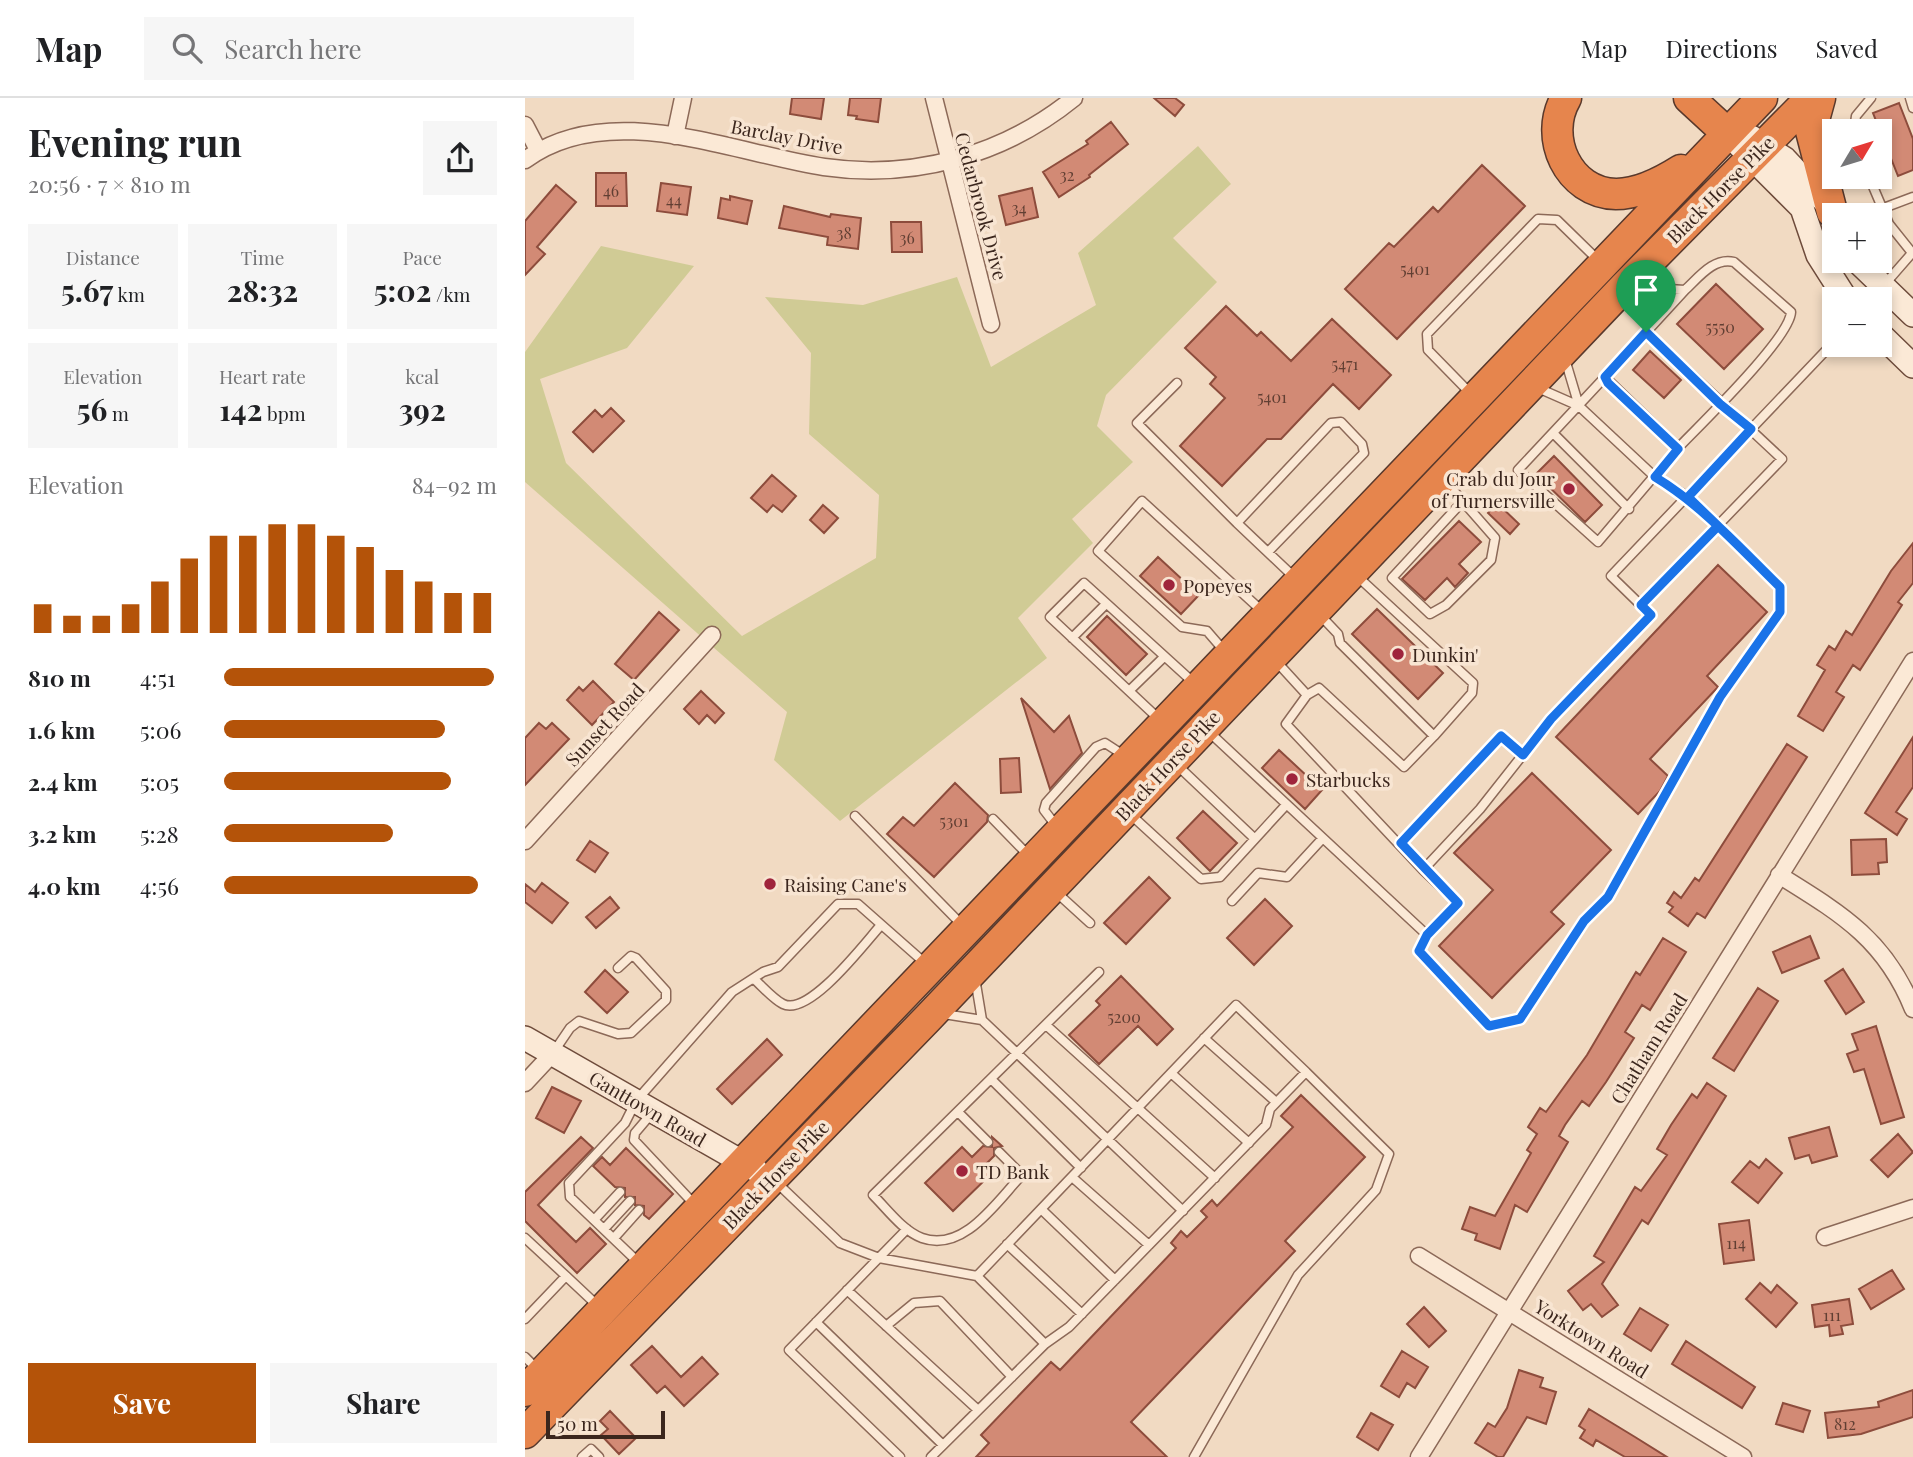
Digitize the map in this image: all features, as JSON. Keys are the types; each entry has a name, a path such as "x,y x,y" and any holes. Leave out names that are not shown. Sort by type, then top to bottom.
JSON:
{"highway":[{"path":"1566,98 1559,111 1556,139 1573,174 1590,188 1615,194 1642,189 1670,177 1718,143 1689,98"},
{"name":"Black Horse Pike","path":"531,1373 603,1310 700,1210 1762,98"},
{"name":"Black Horse Pike","path":"525,1433 934,1012 1625,286 1811,98"},
{"path":"1820,98 1811,131 1830,203"},
{"path":"1271,656 1269,637 1392,502 1394,482"}],"street":[{"path":"675,136 683,98"},
{"name":"Cedarbrook Drive","path":"934,98 991,324"},
{"name":"Barclay Drive","path":"532,155 561,139 593,132 675,136 838,168 902,169 948,161 1003,144 1074,98"},
{"path":"525,125 532,155"},
{"path":"1718,143 1759,150 1807,180 1825,203"},
{"path":"1759,150 1802,208 1818,255 1838,287"},
{"path":"1892,302 1913,315"},
{"path":"1892,346 1913,366"},
{"name":"Sunset Road","path":"525,841 712,635"},
{"name":"Chatham Road","path":"1419,1457 1913,661"},
{"path":"1779,875 1857,926 1889,964 1913,1009"},
{"name":"Ganttown Road","path":"525,1038 771,1178"},
{"path":"525,1083 553,1053"},
{"path":"1825,1237 1913,1208"},
{"name":"Yorktown Road","path":"1419,1255 1743,1457"}],"lane":[{"path":"1856,119 1871,98"},
{"path":"1910,98 1913,108"},
{"path":"1892,205 1913,197"},
{"path":"1475,397 1428,350 1427,334 1538,219 1557,220 1602,264"},
{"path":"1882,287 1913,253 1892,224"},
{"path":"1726,260 1734,262 1791,312 1791,321 1772,349 1678,449 1598,542 1518,470 1646,332 1685,290 1714,264 1726,260"},
{"path":"1625,286 1685,290"},
{"path":"1641,605 1782,459 1720,404 1646,332"},
{"path":"1563,354 1579,406"},
{"path":"1423,870 1481,809 1551,719 1651,615 1611,576 1822,355"},
{"path":"1605,377 1678,449"},
{"path":"1177,383 1137,423 1300,582"},
{"path":"1352,571 1473,683 1472,693 1403,767 1319,688 1307,695 1286,724 1401,843 1423,870 1458,903 1427,935 1419,951 1489,1026 1520,1019 1584,921 1608,897 1720,697 1780,612 1780,587 1688,497 1655,477 1579,406 1532,385"},
{"path":"1237,523 1331,423 1341,422 1362,443 1364,453 1268,552"},
{"path":"1554,434 1629,509"},
{"path":"1443,478 1463,501 1495,538 1491,560 1446,605 1430,614 1392,579 1463,501"},
{"path":"1229,656 1207,631 1182,627 1098,551 1142,501 1267,616"},
{"path":"1164,724 1050,617 1084,583 1199,688"},
{"path":"1072,638 1106,604"},
{"path":"1315,610 1338,634 1340,643 1434,736"},
{"path":"1271,656 1307,695"},
{"path":"1129,691 1164,657"},
{"path":"1204,726 1427,935"},
{"path":"1401,843 1501,736 1523,755"},
{"path":"1171,760 1254,838"},
{"path":"1125,809 1201,879 1220,877 1286,805"},
{"path":"855,816 967,930"},
{"path":"993,819 1034,860"},
{"path":"1232,901 1258,873 1287,877 1322,839"},
{"path":"1051,888 1090,923"},
{"path":"644,1268 570,1197 569,1183 625,1123 645,1106 732,992 778,967 838,904 857,904 931,968"},
{"path":"754,979 784,1005 801,1006 817,995 881,925"},
{"path":"553,1053 569,1028 579,1021 618,1034 631,1033 666,1000 666,991 636,958 631,957 618,968"},
{"path":"974,969 982,1020"},
{"path":"999,1152 1022,1175 969,1231 945,1241 922,1238 907,1228 873,1195 1100,972"},
{"path":"977,1276 1236,1005 1389,1154 1376,1190 1298,1275 1194,1457"},
{"path":"934,1012 982,1020 1182,1211"},
{"path":"1046,1026 1215,1178"},
{"path":"1204,1038 1276,1102"},
{"path":"931,1457 1045,1344 1082,1314 1215,1178 1266,1125 1270,1109 1306,1072"},
{"path":"1171,1073 1249,1143"},
{"path":"991,1079 1081,1168"},
{"path":"645,1106 634,1140 648,1163 700,1210"},
{"path":"958,1112 988,1142"},
{"path":"1072,1177 1149,1245"},
{"path":"771,1178 840,1243 879,1258 977,1276 1045,1344"},
{"path":"594,1220 620,1192"},
{"path":"604,1229 630,1201"},
{"path":"1041,1209 1115,1280"},
{"path":"614,1238 639,1210"},
{"path":"899,1457 789,1350 907,1228"},
{"path":"527,1243 603,1310"},
{"path":"1007,1244 1082,1314"},
{"path":"525,1320 566,1276"},
{"path":"847,1290 978,1410"},
{"path":"886,1326 914,1303 940,1301 1012,1377"},
{"path":"816,1322 943,1445"},
{"path":"582,1457 591,1449 599,1457"}],"shaded area":[{"path":"1198,146 1231,184 1173,238 1217,282 1106,395 1097,426 1133,462 1072,519 1093,543 1018,618 1047,658 840,821 774,760 787,712 525,482 525,352 601,246 694,266 627,348 540,379 566,463 742,636 876,558 879,495 809,434 811,353 765,297 863,305 957,277 991,367 1096,305 1078,253"}],"building":[{"path":"792,98 824,98 821,119 790,114"},
{"path":"850,98 881,98 878,122 848,115"},
{"path":"1154,98 1175,98 1184,105 1175,116"},
{"path":"1899,103 1913,139 1913,170 1898,176 1892,161 1892,119 1875,119 1873,113"},
{"path":"1111,122 1128,144 1089,175 1090,177 1059,197 1043,172 1088,144 1086,141"},
{"path":"1482,165 1525,206 1397,339 1345,289 1389,243 1394,247 1433,207 1438,212"},
{"path":"596,173 626,173 627,206 596,206"},
{"path":"661,183 691,187 687,215 657,211"},
{"path":"556,185 576,202 537,247 545,254 525,275 525,221"},
{"path":"1032,188 1038,217 1006,225 999,196"},
{"path":"730,196 752,201 747,224 718,218 721,198 730,200"},
{"path":"784,206 830,217 831,214 861,218 858,249 827,245 828,237 779,228"},
{"path":"891,222 921,222 922,252 892,252"},
{"path":"1716,284 1763,329 1724,369 1677,324"},
{"path":"1226,306 1257,336 1261,332 1291,361 1332,319 1391,375 1359,409 1333,384 1281,439 1267,439 1222,486 1180,446 1225,398 1210,384 1216,377 1185,348"},
{"path":"1650,351 1681,380 1664,398 1633,370"},
{"path":"611,408 624,421 593,452 573,432 595,410 602,417"},
{"name":"Crab du Jour of Turnersville","path":"1554,456 1602,505 1585,522 1536,474"},
{"path":"772,475 796,496 782,512 773,505 767,512 751,498"},
{"path":"1497,503 1519,524 1510,534 1488,513"},
{"path":"823,505 838,518 824,533 810,520"},
{"path":"1459,521 1481,542 1459,564 1468,573 1455,587 1447,578 1425,600 1402,579"},
{"path":"1913,543 1913,583 1898,602 1902,605 1860,670 1853,665 1836,692 1844,697 1823,731 1798,716 1825,670 1817,665 1829,646 1835,650 1846,631 1852,635 1891,571"},
{"name":"Popeyes","path":"1158,557 1199,595 1181,614 1140,576"},
{"path":"1718,565 1767,612 1707,676 1718,687 1650,759 1668,776 1660,791 1638,814 1556,737"},
{"name":"Dunkin'","path":"1377,609 1443,673 1418,699 1352,634"},
{"path":"659,612 679,630 634,680 615,664"},
{"path":"1107,616 1147,654 1126,675 1087,637"},
{"path":"593,681 614,702 592,725 567,700 579,687 583,691"},
{"path":"701,691 724,713 715,723 707,715 699,724 684,709"},
{"path":"1021,698 1054,732 1069,716 1082,753 1050,789"},
{"path":"539,723 546,729 552,723 569,739 525,785 525,738"},
{"path":"1913,737 1913,787 1896,812 1907,819 1897,835 1865,813"},
{"path":"1787,744 1807,757 1705,918 1697,913 1688,926 1669,912 1673,907 1667,903 1674,892 1681,898 1695,878 1699,881"},
{"name":"Starbucks","path":"1279,750 1322,790 1305,809 1262,768"},
{"path":"1019,758 1021,792 1001,793 1000,759"},
{"path":"1532,773 1611,850 1551,912 1564,924 1492,998 1439,946 1493,890 1454,853"},
{"path":"955,783 988,815 987,822 934,877 887,834 903,817 914,826"},
{"path":"1203,811 1237,843 1210,871 1177,838"},
{"path":"1886,839 1887,862 1878,863 1879,874 1852,875 1851,840"},
{"path":"590,841 608,853 595,872 577,860"},
{"path":"1149,877 1170,898 1126,944 1104,923"},
{"path":"542,883 568,903 552,923 525,902 525,884 535,892"},
{"path":"610,897 619,908 596,928 586,917"},
{"path":"1265,899 1292,926 1254,965 1227,938"},
{"path":"1810,936 1819,958 1782,973 1773,952"},
{"path":"1663,938 1686,952 1650,1010 1642,1005 1625,1032 1634,1038 1606,1082 1589,1106 1582,1101 1565,1125 1559,1136 1568,1142 1527,1212 1515,1205 1500,1249 1475,1240 1477,1234 1462,1229 1470,1207 1495,1216 1531,1153 1527,1150 1537,1134 1528,1127 1540,1108 1546,1112 1587,1055 1636,972 1640,975"},
{"path":"1843,969 1864,1002 1846,1014 1825,981"},
{"path":"605,970 628,992 607,1013 585,992"},
{"path":"1121,976 1173,1029 1157,1045 1138,1026 1099,1064 1069,1035 1100,1005 1096,1001"},
{"path":"1758,988 1778,1001 1734,1071 1713,1058"},
{"path":"1876,1026 1904,1117 1881,1124 1864,1069 1854,1072 1847,1054 1858,1050 1852,1034"},
{"path":"767,1039 782,1055 732,1104 717,1089"},
{"path":"1707,1083 1726,1096 1648,1224 1642,1220 1602,1284 1618,1305 1602,1317 1591,1304 1583,1310 1568,1291 1604,1262 1594,1256 1635,1187 1641,1191 1667,1155 1657,1149 1671,1125 1692,1094 1697,1098"},
{"path":"552,1087 581,1101 564,1133 536,1118"},
{"path":"1301,1095 1365,1157 1285,1241 1295,1251 1131,1422 1167,1457 976,1457 989,1443 981,1435 1051,1362 1060,1370 1176,1248 1171,1243 1181,1231 1187,1237 1207,1217 1201,1211 1212,1200 1217,1206 1293,1127 1281,1116"},
{"path":"1829,1127 1837,1156 1812,1163 1809,1155 1795,1159 1789,1138"},
{"path":"1898,1134 1913,1152 1888,1177 1871,1160"},
{"path":"581,1137 593,1148 538,1205 576,1242 590,1228 606,1244 577,1273 525,1221 525,1192"},
{"name":"TD Bank","path":"992,1137 1002,1146 994,1148 994,1156 983,1167 990,1175 953,1211 925,1183 962,1147 972,1157 983,1146 992,1147"},
{"path":"626,1148 673,1194 649,1219 644,1215 644,1206 635,1205 635,1197 625,1197 625,1188 615,1187 593,1166 602,1157 610,1165"},
{"path":"1766,1159 1782,1173 1758,1203 1732,1182 1750,1161 1759,1168"},
{"path":"1749,1220 1754,1260 1724,1264 1719,1224"},
{"path":"1892,1270 1904,1289 1871,1309 1859,1289"},
{"path":"1760,1283 1771,1293 1777,1285 1797,1303 1776,1327 1746,1299"},
{"path":"1849,1299 1853,1324 1841,1326 1843,1334 1830,1336 1829,1325 1815,1327 1812,1305"},
{"path":"1424,1307 1446,1331 1429,1347 1407,1324"},
{"path":"1640,1308 1668,1325 1651,1351 1624,1334"},
{"path":"1686,1341 1755,1387 1742,1408 1672,1364"},
{"path":"652,1346 681,1377 702,1357 718,1374 684,1406 665,1386 657,1393 631,1365"},
{"path":"1402,1351 1428,1367 1415,1388 1407,1383 1399,1397 1381,1386"},
{"path":"1519,1370 1543,1378 1540,1387 1556,1392 1546,1424 1527,1417 1503,1457 1498,1457 1475,1443 1488,1423 1495,1427 1507,1408"},
{"path":"1913,1390 1913,1417 1861,1434 1828,1438 1825,1413 1879,1407 1878,1402"},
{"path":"1783,1403 1810,1411 1803,1432 1776,1424"},
{"path":"1589,1409 1667,1457 1625,1457 1596,1440 1593,1446 1580,1438 1585,1430 1579,1426"},
{"path":"610,1411 636,1438 619,1454 601,1435 608,1429 600,1421"},
{"path":"1371,1413 1393,1425 1378,1450 1357,1437"}],"place":[{"name":"Crab du Jour of Turnersville","path":"1569,489"},
{"name":"Popeyes","path":"1169,585"},
{"name":"Dunkin'","path":"1398,654"},
{"name":"Starbucks","path":"1292,779"},
{"name":"Raising Cane's","path":"770,884"},
{"name":"TD Bank","path":"962,1171"}],"route":[{"path":"1646,332 1605,377 1608,383 1678,449 1655,477 1688,497 1718,526 1780,587 1780,612 1720,697 1608,897 1584,921 1520,1019 1489,1026 1419,951 1427,935 1458,903 1423,870 1401,843 1501,736 1523,755 1551,719 1651,615 1641,605 1718,526 1688,497 1751,429 1720,404 1646,332"}]}
